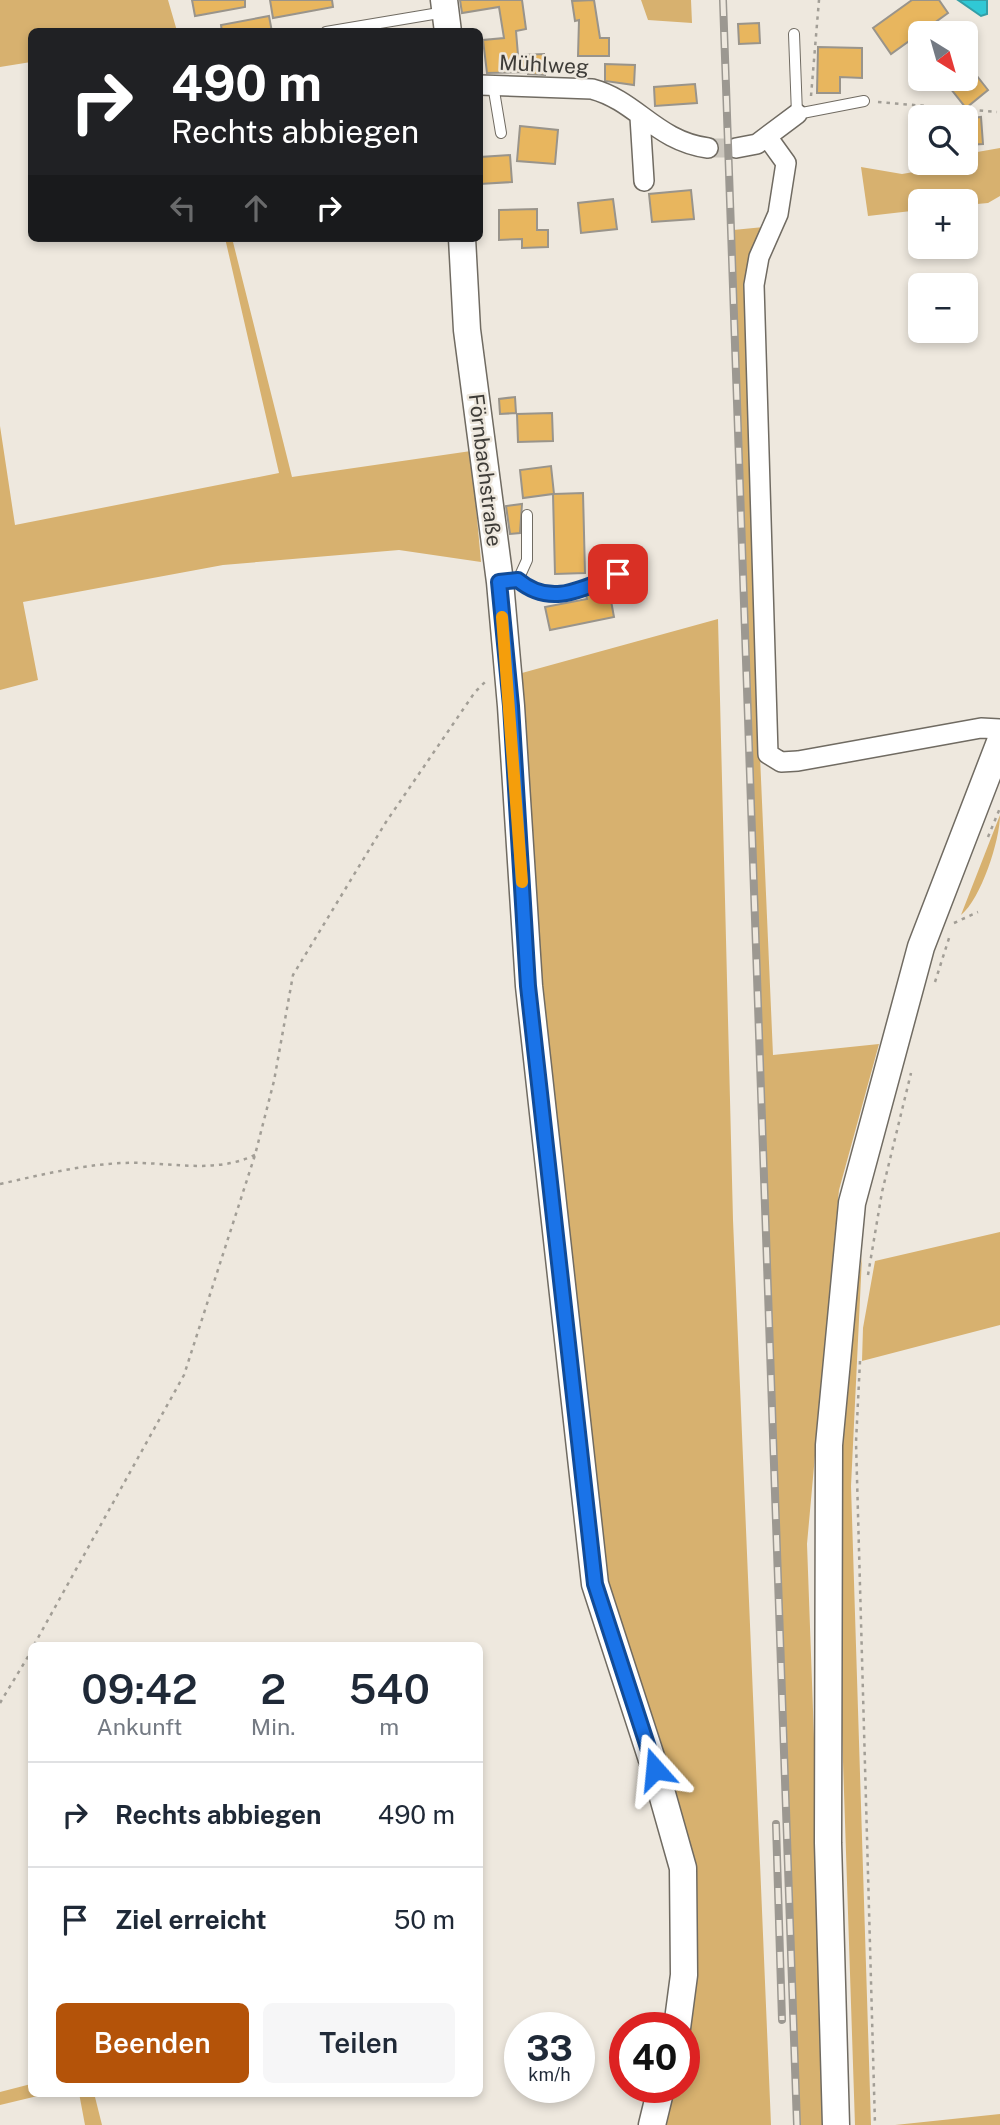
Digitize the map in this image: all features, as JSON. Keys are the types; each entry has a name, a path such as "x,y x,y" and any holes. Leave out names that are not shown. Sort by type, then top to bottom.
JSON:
{"street":[{"name":"Mühlweg","path":"486,85 592,89 616,98 667,135 708,148"},
{"path":"736,148 757,145 803,112"},
{"path":"640,117 644,181"},
{"path":"768,138 786,163 778,214 759,257 754,285 768,754 781,762 797,761 981,728 1000,729"},
{"name":"Förnbachstraße","path":"462,242 467,330 509,581 506,663 528,986 595,1584 655,1769 683,1868 684,1963 679,2012"},
{"path":"836,2125 828,1843 829,1445 852,1203 921,947 1000,742"},
{"path":"652,2125 658,2103"}],"lane":[{"path":"353,28 446,14"},
{"path":"794,34 803,112 864,101"},
{"path":"486,85 502,133"},
{"path":"527,515 527,560 509,581 531,591 564,595 618,574"}],"path":[{"path":"803,112 820,0"},
{"path":"864,101 998,112"},
{"path":"36,1642 184,1375 255,1155 274,1080 293,975 386,822 475,692 506,663"},
{"path":"987,839 1000,808"},
{"path":"954,923 978,912"},
{"path":"933,989 957,916"},
{"path":"867,1282 882,1192 912,1070"},
{"path":"0,1184 79,1167 124,1163 213,1167 233,1165 255,1155"},
{"path":"860,1361 856,1442 875,2125"},
{"path":"0,1703 28,1657"}],"shaded area":[{"path":"0,0 168,0 176,28 28,28 28,62 0,67"},
{"path":"641,0 691,0 692,23 648,20"},
{"path":"1000,148 1000,196 988,203 978,204 978,189 908,189 908,211 868,216 861,167 908,175 978,175 978,152"},
{"path":"774,226 759,257 760,756 773,1055 879,1044 839,1190 807,1544 828,2125 799,2125 733,230"},
{"path":"226,242 233,242 292,477 471,451 481,562 399,550 223,565 23,602 38,680 0,690 0,426 15,525 279,473"},
{"path":"718,619 733,1220 771,2125 656,2125 662,2103 700,2103 700,2012 686,2012 690,1903 602,1596 511,676"},
{"path":"1000,815 997,839 988,868 976,896 961,915"},
{"path":"1000,1232 1000,1325 862,1361 863,1328 875,1261"},
{"path":"862,1257 851,1486 871,2125 855,2125 841,1701 839,1474 846,1364"},
{"path":"28,2085 28,2097 33,2097 0,2105 0,2092"},
{"path":"80,2097 95,2097 102,2125 85,2125"},
{"path":"1000,2114 1000,2125 895,2125"}],"water":[{"path":"958,0 987,0 987,14 981,16"}],"building":[{"path":"192,0 245,0 245,7 195,16"},
{"path":"270,0 332,0 333,7 273,18"},
{"path":"460,0 522,0 526,29 516,31 518,55 544,54 545,75 528,72 487,73 483,40 504,38 499,7 462,13"},
{"path":"594,0 600,38 609,38 609,56 578,56 579,20 575,21 572,1"},
{"path":"912,0 939,0 948,13 937,21 908,21 908,42 891,54 873,28"},
{"path":"269,16 271,28 221,28 221,25"},
{"path":"759,23 760,43 739,44 738,24"},
{"path":"818,47 862,48 862,78 840,77 840,93 817,93"},
{"path":"605,64 635,65 634,85 605,81"},
{"path":"978,77 988,90 970,105 964,105 953,91 978,91"},
{"path":"695,84 697,103 655,106 654,87"},
{"path":"978,117 981,117 983,144 978,144"},
{"path":"520,126 558,130 555,164 517,161"},
{"path":"510,155 512,182 483,184 483,157"},
{"path":"691,190 694,219 652,222 649,194"},
{"path":"613,199 617,229 581,233 578,203"},
{"path":"537,209 537,230 548,230 548,247 522,248 522,239 499,240 499,210"},
{"path":"515,397 516,413 500,414 499,399"},
{"path":"552,413 553,441 518,442 517,414"},
{"path":"551,466 554,494 583,493 585,573 555,574 553,494 523,498 520,470"},
{"path":"522,504 520,533 510,534 506,506"},
{"path":"609,590 614,617 550,630 545,607 587,599 586,595"}],"tunnel":[{"path":"708,148 736,148"}],"railway":[{"path":"723,0 797,2125"},
{"path":"776,1824 782,2020"}],"slow traffic":[{"path":"502,617 511,706 522,882"}],"route":[{"path":"618,574 564,595 531,591 518,580 499,582 511,706 528,986 595,1584 655,1769"}]}
